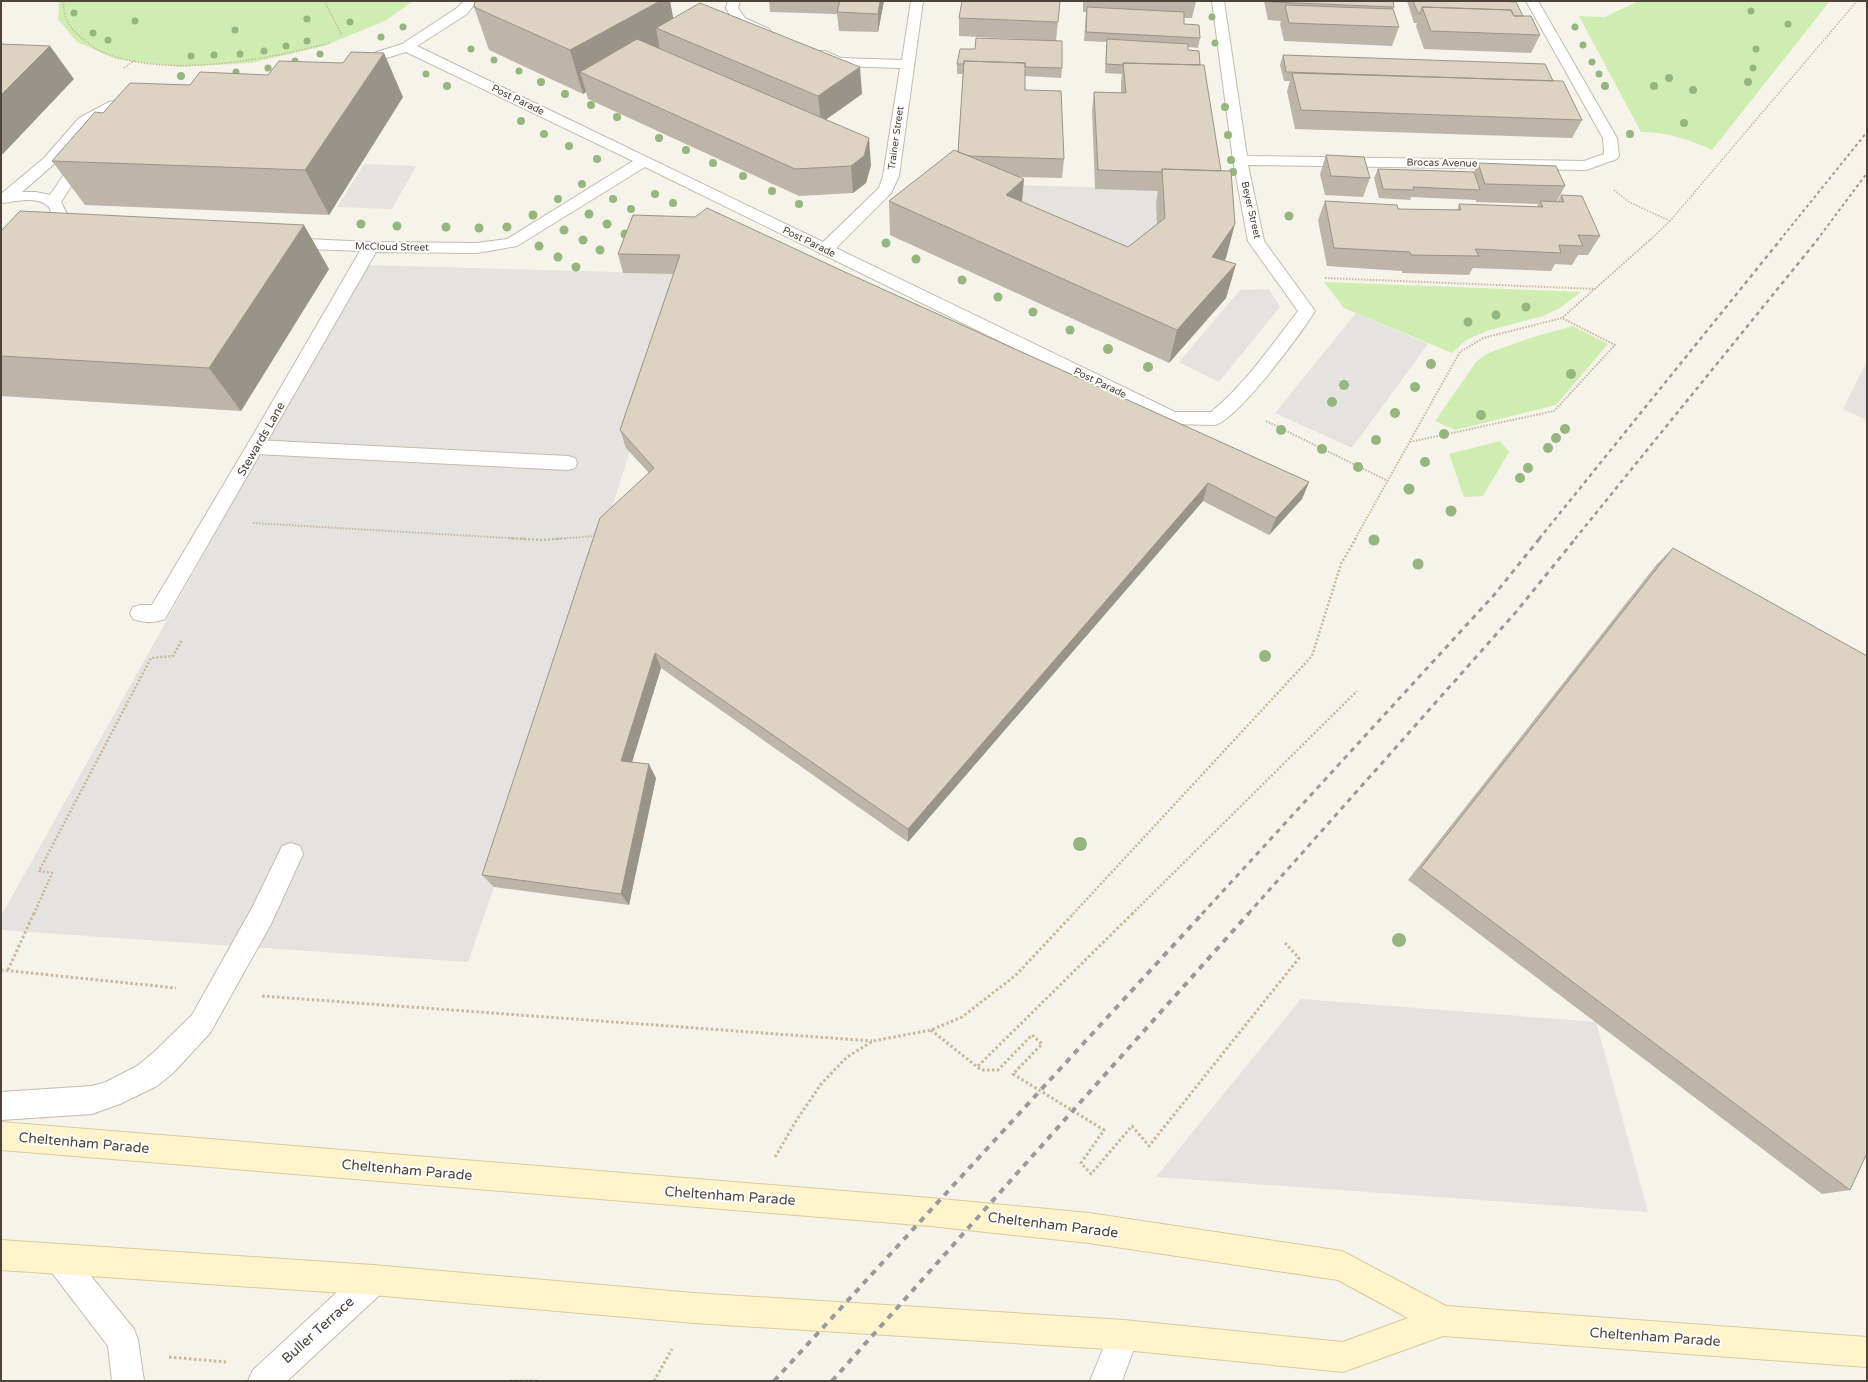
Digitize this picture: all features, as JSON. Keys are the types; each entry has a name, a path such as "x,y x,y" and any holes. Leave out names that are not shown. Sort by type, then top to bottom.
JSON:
{"main road":[{"name":"Cheltenham Parade","path":"1,1136 979,1216 1057,1225 1342,1266 1443,1321"},
{"name":"Cheltenham Parade","path":"1,1255 373,1280 694,1308 1124,1335 1343,1357 1443,1321 1867,1352"}],"street":[{"path":"347,67 407,47 462,11 471,1"},
{"path":"734,1 732,8 740,21 774,36"},
{"name":"Trainer Street","path":"824,250 886,190 891,176 917,1"},
{"name":"Beyer Street","path":"1215,418 1233,404 1270,360 1307,311 1256,241 1240,160 1218,1"},
{"name":"Brocas Avenue","path":"1240,160 1586,166 1612,156 1610,138 1532,1"},
{"name":"Post Parade","path":"407,47 1172,418 1215,418"},
{"path":"810,50 839,62 908,64"},
{"path":"3,199 49,160 84,121 114,105 143,107"},
{"path":"53,202 84,156 94,145"},
{"name":"McCloud Street","path":"267,242 371,247 477,248 510,243 644,161"},
{"path":"3,199 33,196 48,199 59,209 61,223"},
{"name":"Stewards Lane","path":"140,613 158,613 256,447 371,247"},
{"path":"256,447 568,463"},
{"path":"1,1106 92,1100 110,1094 147,1076 163,1064 201,1024 262,915 291,854"},
{"path":"59,1259 123,1340 128,1381"},
{"name":"Buller Terrace","path":"264,1381 373,1280"},
{"path":"1106,1381 1124,1335"}],"path":[{"path":"64,1 65,16 71,28 80,38 113,55 135,60 168,64 221,64 284,55 329,43"},
{"path":"1,970 218,993 872,1041 931,1030 962,1017 1016,975 1312,656 1341,564 1460,352 1483,338 1562,318 1596,289 1670,221 1857,1"},
{"path":"1586,166 1629,202 1670,221"},
{"path":"1323,278 1596,289"},
{"path":"1409,442 1554,412 1615,345 1562,318"},
{"path":"1263,420 1388,481"},
{"path":"249,523 542,540 599,536"},
{"path":"978,1066 1357,691"},
{"path":"931,1030 978,1066 981,1070 998,1070 1032,1035 1042,1044 1013,1074 1104,1130 1081,1163 1090,1174 1132,1126 1150,1146 1299,958 1285,943"},
{"path":"752,1198 796,1121 821,1084 848,1057 872,1041"},
{"path":"162,1356 231,1362"},
{"path":"510,1381 538,1381"}],"green space":[{"path":"59,1 413,1 385,21 324,46 251,63 178,67 116,59 77,42 58,19"},
{"path":"1639,1 1830,1 1712,150 1677,137 1660,133 1641,132 1579,16 1604,17"},
{"path":"1324,282 1581,292 1560,308 1543,316 1487,331 1466,340 1452,353 1344,308"},
{"path":"1573,326 1608,344 1556,405 1455,430 1435,421 1476,362 1486,354 1530,338"},
{"path":"1500,441 1509,452 1483,496 1464,497 1449,454"}],"shaded area":[{"path":"364,164 416,166 392,209 337,207"},
{"path":"979,184 1220,191 1158,252 1122,281"},
{"path":"366,265 685,274 494,887 468,962 1,930 1,916"},
{"path":"1269,289 1280,307 1219,382 1179,362 1240,290"},
{"path":"1356,313 1428,344 1352,448 1275,413"},
{"path":"1867,361 1867,420 1843,409"},
{"path":"1301,999 1596,1022 1648,1212 1156,1177"}],"building":[{"path":"475,1 660,1 570,50 474,7"},
{"path":"840,1 880,1 878,14 837,12"},
{"path":"962,1 1060,1 1058,22 959,18"},
{"path":"1393,1 1394,7 1272,2"},
{"path":"1413,1 1516,2 1523,16 1514,16 1511,10 1422,7 1420,14 1418,13"},
{"path":"700,3 860,67 818,96 656,28"},
{"path":"1285,5 1393,9 1399,27 1289,23"},
{"path":"1087,7 1184,12 1184,24 1199,25 1200,38 1086,32"},
{"path":"1422,7 1511,10 1514,16 1531,16 1540,35 1431,31"},
{"path":"976,38 1062,41 1062,68 1025,67 1025,63 964,61 964,64 957,64 960,49 975,49"},
{"path":"637,39 869,138 864,156 851,166 795,169 580,72"},
{"path":"1107,39 1188,44 1188,50 1199,51 1200,65 1106,64"},
{"path":"1,44 50,46 1,95"},
{"path":"351,52 384,53 305,170 52,161 95,112 103,113 130,83 190,85 200,72 268,75 279,61 343,63"},
{"path":"1283,55 1545,64 1553,81 1286,72"},
{"path":"964,61 1025,63 1025,90 1061,91 1064,159 970,156 958,152"},
{"path":"1123,63 1204,65 1221,171 1162,169 1162,172 1098,170 1094,92 1126,93"},
{"path":"1292,73 1563,81 1582,120 1301,110"},
{"path":"954,150 1024,179 1006,195 1128,247 1165,218 1162,169 1231,171 1235,224 1212,257 1236,264 1177,330 889,201"},
{"path":"1326,155 1364,157 1370,178 1331,176"},
{"path":"1478,163 1556,166 1565,186 1485,184"},
{"path":"1378,169 1474,172 1480,190 1413,187 1414,190 1383,189"},
{"path":"1561,195 1582,196 1600,236 1578,235 1583,246 1559,245 1561,253 1475,249 1479,256 1411,255 1410,252 1334,248 1325,201 1397,205 1398,209 1461,210 1459,204 1543,207 1540,201 1564,202"},
{"path":"707,208 1309,482 1276,518 1208,483 908,829 655,653 621,761 649,764 621,894 482,875 600,518 654,468 620,430 680,255 618,254 633,215 695,217"},
{"path":"20,211 304,225 209,368 1,356 1,231"},
{"path":"1673,548 1867,656 1867,1153 1850,1190 1421,868"}],"railway":[{"path":"1780,240 1867,132"},
{"path":"1817,240 1867,173"},
{"path":"1539,539 1781,239"},
{"path":"1575,539 1818,239"},
{"path":"1202,914 1494,595 1540,538"},
{"path":"1248,914 1516,612 1576,538"},
{"path":"774,1381 1203,913"},
{"path":"832,1381 1249,913"}]}
